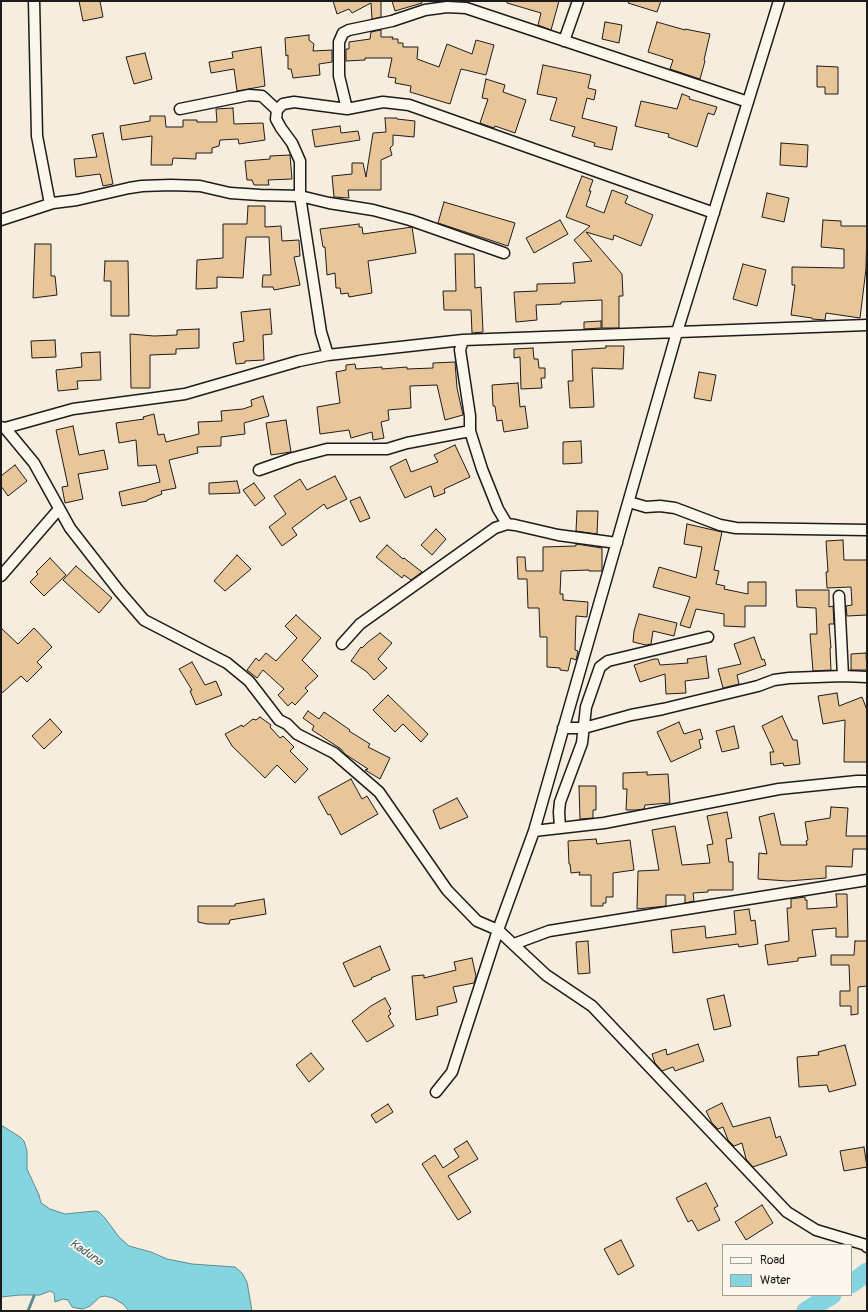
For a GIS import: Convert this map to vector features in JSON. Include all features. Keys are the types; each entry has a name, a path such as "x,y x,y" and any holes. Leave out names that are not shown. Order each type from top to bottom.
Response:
{"street":[{"path":"34,1 37,136 50,204"},
{"path":"564,41 578,1"},
{"path":"436,1092 452,1072 498,930 534,831 678,332 779,1"},
{"path":"347,109 339,76 339,42 343,34 349,30 392,21 425,10 447,7 466,8 748,102"},
{"path":"180,108 250,95 262,96 277,110"},
{"path":"328,355 321,332 300,196 300,161 292,143 276,119 277,110 283,104 294,102 347,109 383,102 409,104 714,213"},
{"path":"1,220 50,204 77,200 142,186 200,186 230,193 300,196 329,203 373,210 410,220 504,253"},
{"path":"864,1243 816,1230 787,1212 592,1006 546,975 498,930 477,922 447,890 379,792 334,753 297,734 287,724 279,720 249,681 227,663 144,620 118,591 70,528 34,463 3,428 73,409 185,394 299,361 328,355 463,340 867,325"},
{"path":"463,340 460,350 470,416 470,431 498,509 507,524"},
{"path":"259,470 293,458 327,449 387,449 407,442 470,431"},
{"path":"629,502 646,507 660,506 675,508 720,525 736,528 867,530"},
{"path":"1,576 59,509"},
{"path":"342,644 360,624 495,528 507,524 558,535 617,543"},
{"path":"839,596 843,676"},
{"path":"560,828 560,802 582,743 586,707 600,667 608,661 708,638"},
{"path":"564,728 584,728 630,715 664,709 758,686 774,680 843,676 867,677"},
{"path":"534,831 604,823 779,789 867,781"},
{"path":"514,944 549,931 867,880"}],"water":[{"name":"Kaduna","path":"1,1125 24,1141 27,1151 27,1169 41,1203 50,1209 65,1214 95,1211 99,1212 119,1237 129,1246 151,1252 167,1259 192,1264 235,1267 242,1273 247,1282 252,1311 129,1311 123,1304 113,1298 105,1296 100,1297 90,1306 83,1309 72,1307 68,1300 63,1299 55,1302 54,1293 50,1291 40,1295 1,1297"}],"building":[{"path":"79,1 100,1 103,17 83,21"},
{"path":"333,1 381,1 381,17 372,19 371,3 352,13 349,9 337,14"},
{"path":"392,1 421,1 422,3 395,11"},
{"path":"507,1 559,1 551,30 538,25 541,13 507,3"},
{"path":"629,1 661,1 657,12 628,3"},
{"path":"605,22 622,25 619,43 602,39"},
{"path":"657,22 685,30 710,34 700,79 670,69 673,60 648,52"},
{"path":"381,30 381,37 393,37 392,39 398,39 398,43 403,43 403,47 418,47 417,59 439,67 447,44 472,54 476,40 494,45 486,75 461,69 450,104 410,92 411,86 395,83 396,78 388,77 392,58 365,58 365,60 346,61 346,49 349,49 349,42 370,39 371,32"},
{"path":"309,35 309,40 314,44 313,51 332,50 332,62 319,64 320,75 293,78 291,69 288,69 288,55 286,56 285,38"},
{"path":"261,47 265,86 237,91 234,69 211,73 209,62 233,58 232,52"},
{"path":"145,53 152,79 134,84 126,57"},
{"path":"543,65 591,75 588,88 596,90 594,100 587,98 582,118 617,127 612,150 594,146 595,143 572,136 575,127 550,120 557,98 537,94"},
{"path":"817,66 838,67 838,94 825,94 825,87 817,87"},
{"path":"486,79 505,85 503,92 526,100 515,133 495,126 494,128 480,123 488,99 482,98"},
{"path":"682,94 690,97 689,99 717,107 714,115 708,113 697,147 668,137 669,134 635,126 641,101 677,109"},
{"path":"233,108 234,124 263,123 265,140 239,144 238,139 220,140 219,146 212,148 212,153 196,153 196,159 173,158 172,165 151,165 152,136 122,140 120,126 150,121 150,116 165,116 166,127 183,127 183,120 217,122 216,109"},
{"path":"385,118 415,121 414,137 393,135 393,145 390,148 392,155 381,160 381,190 348,190 349,198 334,197 332,176 352,174 352,163 363,163 366,177 373,133 386,132"},
{"path":"340,126 341,133 358,131 360,140 315,147 312,130"},
{"path":"103,133 113,184 103,186 100,174 76,177 74,159 97,157 92,135"},
{"path":"781,143 808,145 807,167 780,165"},
{"path":"290,155 292,179 268,180 269,185 254,185 252,180 247,180 245,161 270,159 270,156"},
{"path":"582,176 593,180 586,206 604,213 612,190 628,196 625,203 653,215 641,246 614,235 613,240 586,232 622,274 623,296 619,296 619,328 602,328 602,300 536,305 537,320 516,322 514,292 537,291 537,284 575,283 573,263 592,261 574,240 590,226 566,217"},
{"path":"767,193 789,198 784,222 762,217"},
{"path":"444,202 515,223 508,246 438,223"},
{"path":"248,206 265,206 265,227 281,226 282,241 299,240 300,256 294,257 300,285 274,290 273,287 262,287 263,275 271,275 269,237 246,237 243,278 217,277 217,288 196,289 197,260 223,258 223,224 247,224"},
{"path":"560,220 568,234 534,253 526,238"},
{"path":"823,220 841,221 841,226 867,226 866,269 860,318 826,313 825,320 791,315 795,285 792,285 792,267 844,268 844,249 821,247"},
{"path":"359,224 359,227 362,227 363,234 412,227 416,253 368,261 372,293 349,297 348,293 341,294 340,288 336,288 335,273 327,275 325,247 323,247 320,229"},
{"path":"35,244 51,244 51,276 55,276 57,295 33,298"},
{"path":"455,254 474,254 475,288 481,287 483,332 472,333 471,310 444,310 443,291 456,291"},
{"path":"105,261 128,261 129,316 111,316 111,281 104,281"},
{"path":"743,264 766,270 757,306 733,299"},
{"path":"270,309 272,334 263,335 264,360 245,361 245,363 236,364 233,343 244,341 241,312"},
{"path":"601,321 601,328 584,329 584,322"},
{"path":"199,329 199,348 176,349 176,354 150,355 150,388 131,388 130,334 154,336 177,335 177,330"},
{"path":"55,340 56,357 32,358 31,341"},
{"path":"606,346 624,346 623,369 592,368 594,407 570,408 568,381 573,381 572,350 606,348"},
{"path":"533,348 534,359 538,359 539,368 545,368 545,378 541,378 542,388 521,389 520,357 514,358 514,349"},
{"path":"100,352 101,380 77,381 78,389 58,391 56,370 82,367 81,353"},
{"path":"455,362 457,388 463,415 445,420 437,385 410,386 411,408 388,410 389,420 381,422 384,438 373,440 372,432 351,438 349,430 320,434 317,407 340,403 336,372 346,370 346,365 355,364 356,369 407,367 407,369 433,368 433,363"},
{"path":"699,372 716,375 711,401 694,398"},
{"path":"518,383 520,407 525,406 528,428 504,432 502,420 497,421 495,406 493,406 492,385"},
{"path":"263,396 269,416 244,423 245,434 221,437 221,446 197,447 198,453 169,460 176,488 161,491 162,494 147,501 122,506 119,492 160,482 156,465 138,466 136,440 119,443 116,423 144,419 143,417 154,414 158,435 164,434 166,442 199,434 198,422 222,421 221,411 243,409 252,406 251,400"},
{"path":"286,420 291,452 271,455 266,423"},
{"path":"73,426 79,455 104,450 108,469 78,474 83,499 65,503 62,487 68,486 56,430"},
{"path":"581,441 582,463 563,464 563,442"},
{"path":"455,445 470,477 444,489 445,493 434,497 431,486 405,498 390,467 406,459 411,472 438,462 434,455"},
{"path":"15,465 27,481 8,496 1,486 1,476"},
{"path":"335,476 347,499 327,509 324,504 292,528 297,535 282,546 269,527 286,514 274,496 300,479 307,490"},
{"path":"237,481 240,493 209,494 209,483"},
{"path":"254,483 265,498 255,506 243,490"},
{"path":"360,497 370,518 360,522 350,501"},
{"path":"577,511 598,511 597,534 576,531"},
{"path":"687,524 722,532 714,570 719,571 716,584 725,586 724,589 748,594 748,582 766,582 766,606 745,606 745,627 724,626 724,614 696,609 690,628 680,625 690,597 653,587 659,567 696,578 702,547 684,544"},
{"path":"436,529 446,539 432,555 421,545"},
{"path":"843,540 844,560 867,560 867,615 847,616 846,606 852,605 851,587 827,588 826,572 828,572 826,541"},
{"path":"576,544 602,548 602,571 561,571 560,594 563,594 563,600 588,602 587,617 576,616 575,650 578,651 576,660 571,658 568,671 560,670 560,668 547,667 547,637 540,637 539,608 528,608 527,579 518,579 517,557 525,557 526,571 543,571 543,547 576,546"},
{"path":"387,545 403,559 404,558 422,572 411,580 404,575 402,578 376,557"},
{"path":"237,555 251,569 225,591 214,581"},
{"path":"50,558 66,575 44,596 30,582 38,574 36,572"},
{"path":"76,566 112,598 99,613 63,580"},
{"path":"796,590 829,590 829,607 833,606 834,624 829,624 831,670 813,671 810,634 817,634 816,608 797,607"},
{"path":"639,614 677,623 674,636 653,631 651,644 646,645 633,642 634,631"},
{"path":"296,615 321,638 302,660 318,676 305,688 308,691 295,705 292,702 288,706 278,695 284,689 263,670 257,678 247,670 256,658 259,661 266,653 276,661 297,638 285,626"},
{"path":"1,628 18,644 34,628 52,647 37,662 42,667 27,682 21,676 1,694"},
{"path":"380,633 392,643 378,659 387,668 374,680 367,672 351,661 361,647 362,648"},
{"path":"754,637 762,660 764,659 766,665 737,675 739,684 723,688 718,669 741,664 734,644"},
{"path":"866,653 867,670 851,670 851,654"},
{"path":"706,656 709,678 685,681 686,693 666,694 665,674 640,682 634,665 654,659 658,659 660,665 688,663 687,659"},
{"path":"192,662 205,685 216,681 222,695 196,705 190,691 192,690 179,669"},
{"path":"837,693 839,706 862,697 867,710 867,762 844,762 845,720 823,724 818,696"},
{"path":"388,695 428,734 421,742 403,724 395,732 373,710"},
{"path":"308,711 319,719 324,712 350,730 349,731 370,744 368,747 390,758 380,779 365,770 368,769 345,754 341,749 312,730 314,726 303,718"},
{"path":"782,716 793,740 797,740 800,764 784,766 783,763 771,765 770,752 774,752 762,726"},
{"path":"260,717 271,725 270,727 280,738 283,736 294,747 290,751 308,769 295,783 277,765 265,778 232,746 225,734 242,725 243,727 253,719 256,720"},
{"path":"50,719 62,732 44,749 32,736"},
{"path":"679,722 684,734 700,729 703,739 699,740 701,748 671,762 657,732"},
{"path":"734,726 739,748 722,752 716,731"},
{"path":"647,772 647,775 668,774 670,803 645,805 644,809 626,810 627,789 623,789 623,773"},
{"path":"351,779 362,799 367,796 378,814 341,835 330,814 328,815 318,797"},
{"path":"579,786 596,786 596,810 593,810 593,818 580,819"},
{"path":"457,798 468,817 440,829 433,810"},
{"path":"831,807 848,808 846,836 867,836 867,849 853,849 852,867 826,866 826,878 788,881 758,879 759,853 767,854 759,817 774,813 781,845 807,845 806,841 808,840 805,822 830,818"},
{"path":"727,812 732,838 726,839 729,862 733,862 733,890 708,890 708,892 693,893 694,901 685,903 685,895 666,895 666,906 637,909 638,871 659,870 652,830 675,826 682,865 710,863 707,845 713,844 707,816"},
{"path":"596,839 597,844 630,840 634,870 613,873 613,897 606,897 606,903 603,903 603,906 591,906 591,875 579,875 580,872 571,873 569,864 568,841"},
{"path":"836,894 847,894 848,937 836,937 836,928 812,930 816,956 798,958 798,961 768,965 765,945 789,941 787,908 791,908 791,899 805,897 805,900 807,900 807,909 837,907"},
{"path":"264,899 266,914 230,920 229,924 207,924 198,922 198,906 235,906 235,904"},
{"path":"749,909 751,921 755,920 758,944 739,947 738,944 673,953 671,930 705,926 706,938 736,934 734,911"},
{"path":"588,941 590,973 578,974 576,942"},
{"path":"855,941 867,941 867,986 858,987 858,1014 851,1015 851,1006 840,1006 840,991 850,991 849,965 831,965 831,955 854,955"},
{"path":"380,946 390,970 354,987 343,963"},
{"path":"472,958 476,976 474,983 453,987 457,1002 437,1007 438,1015 416,1020 412,976 424,975 424,978 456,970 454,962"},
{"path":"724,995 731,1026 714,1030 707,999"},
{"path":"385,998 391,1009 389,1011 391,1014 388,1016 394,1026 367,1042 352,1021 371,1006"},
{"path":"698,1044 704,1061 675,1071 673,1067 662,1071 655,1063 652,1054 666,1049 667,1055"},
{"path":"845,1045 856,1085 829,1092 827,1085 799,1087 797,1057 819,1055 818,1052"},
{"path":"311,1053 324,1069 309,1082 296,1065"},
{"path":"722,1103 733,1127 770,1117 776,1138 780,1136 787,1155 753,1167 746,1159 742,1143 734,1146 728,1140 723,1127 718,1129 712,1123 706,1111"},
{"path":"388,1104 393,1112 376,1123 371,1115"},
{"path":"467,1141 478,1159 448,1176 471,1212 458,1220 422,1164 435,1155 443,1168 459,1157 454,1149"},
{"path":"864,1147 867,1167 844,1171 840,1151"},
{"path":"706,1183 718,1206 714,1208 720,1220 698,1231 692,1220 688,1222 676,1198"},
{"path":"762,1205 773,1223 746,1240 735,1222"},
{"path":"621,1240 634,1266 618,1275 604,1249"}],"waterway":[{"path":"852,1283 867,1272"},
{"path":"28,1311 34,1296"},
{"path":"806,1311 830,1296"}]}
